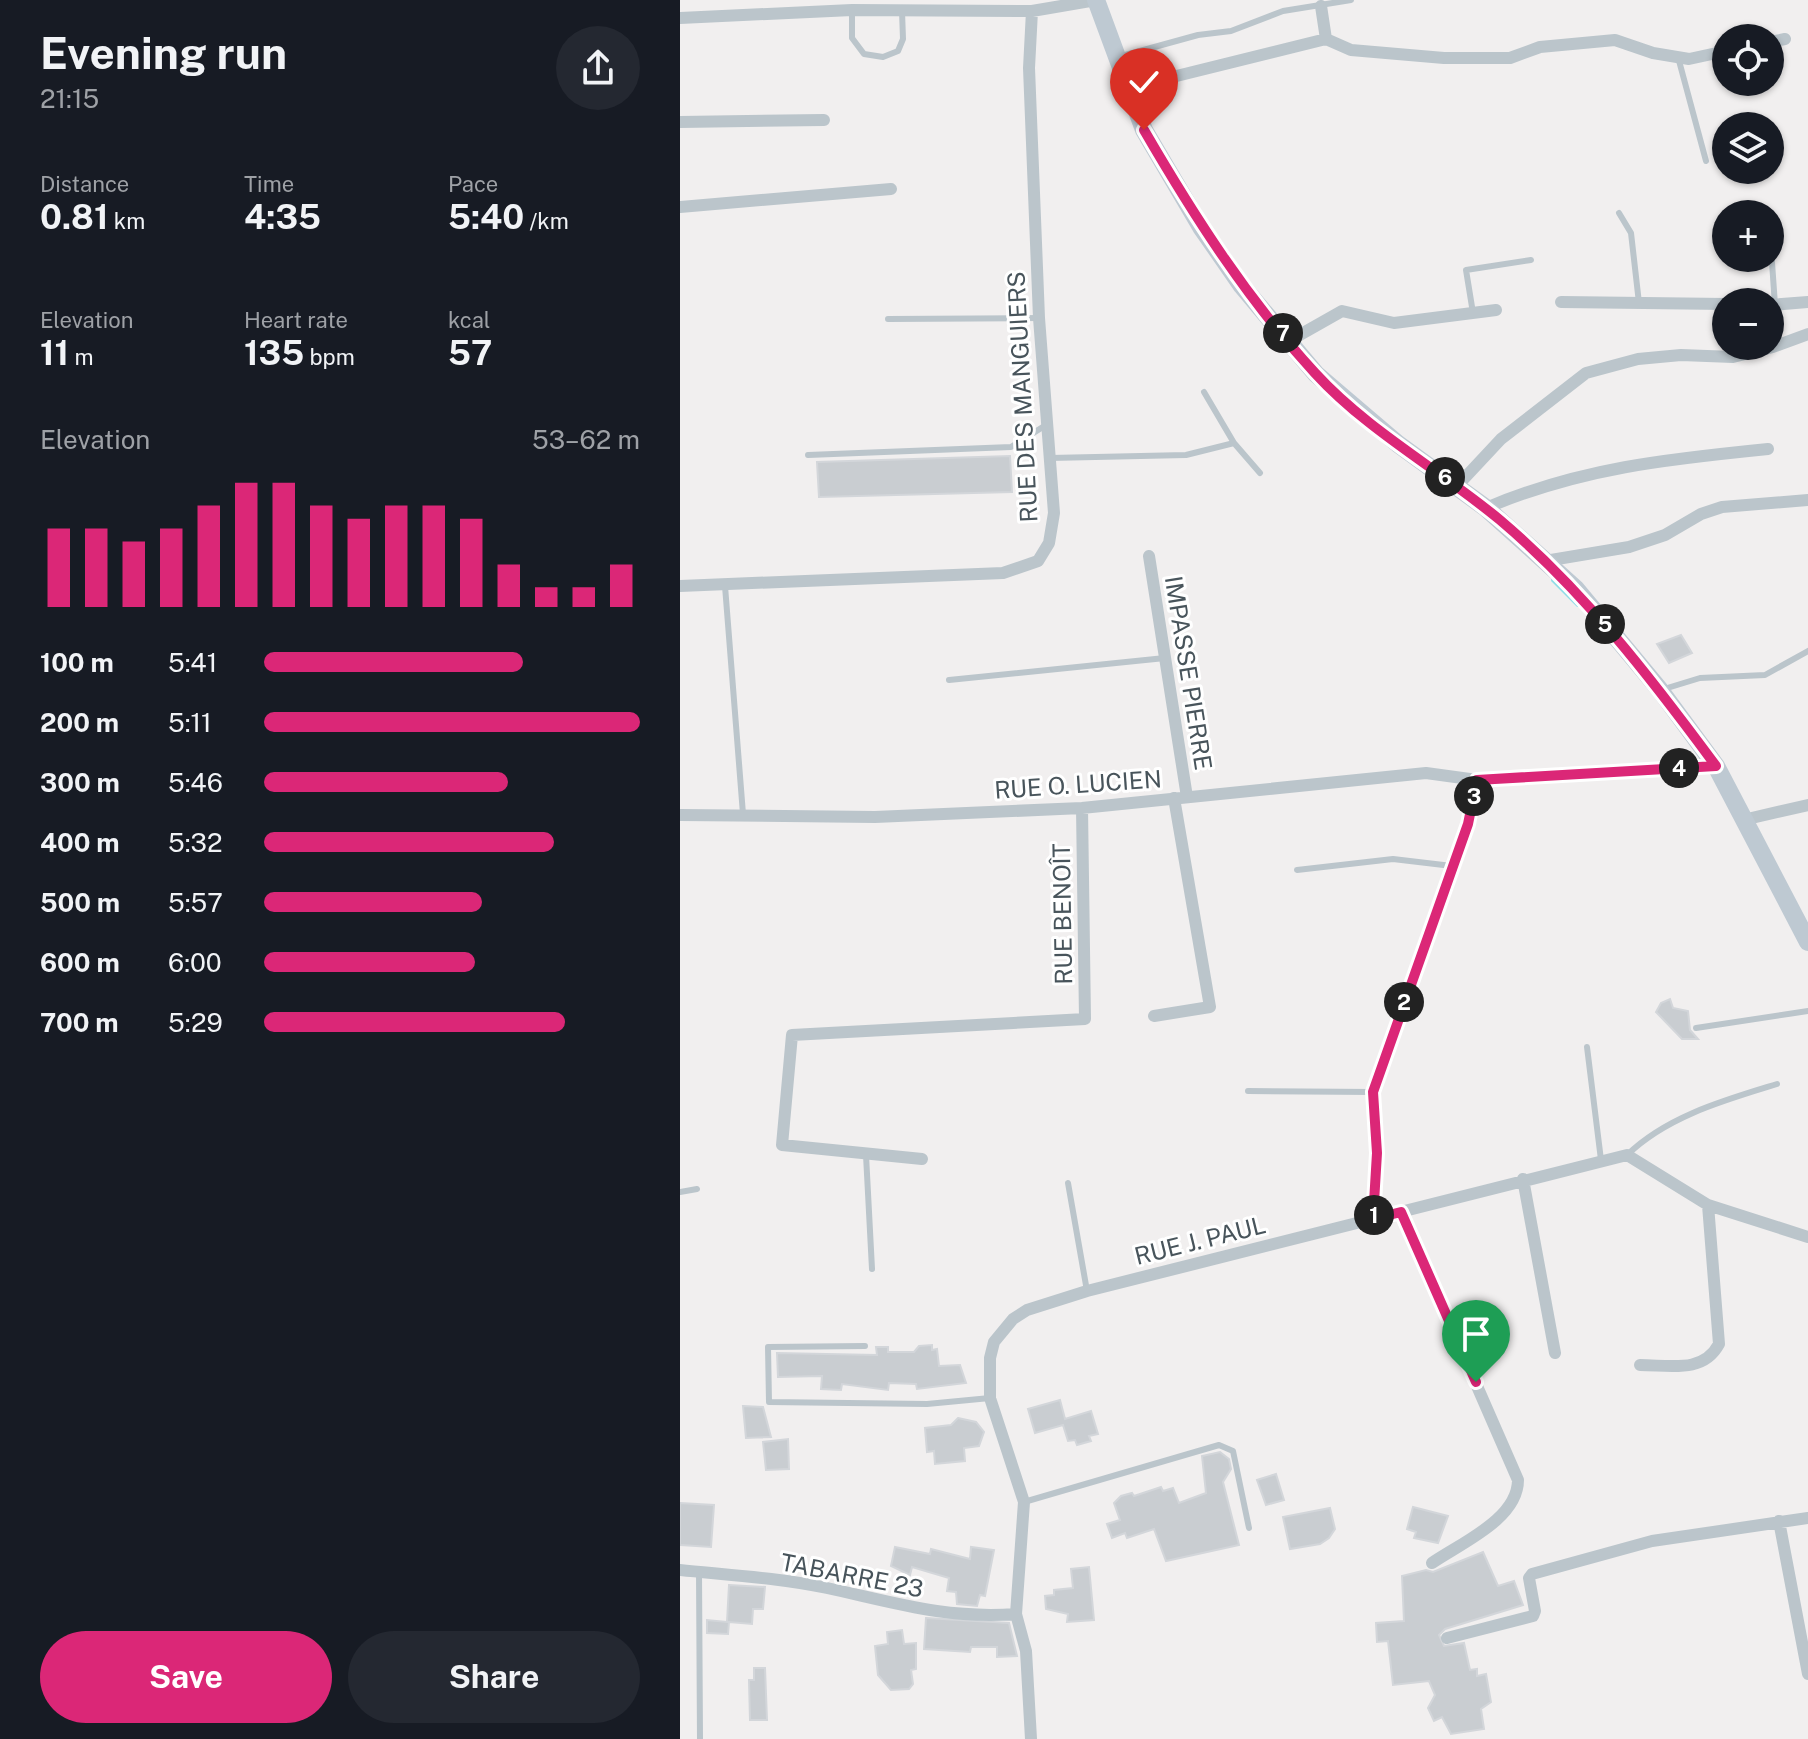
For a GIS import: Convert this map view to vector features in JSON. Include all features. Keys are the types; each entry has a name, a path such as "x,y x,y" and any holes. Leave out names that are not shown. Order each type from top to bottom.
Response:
{"main road":[{"path":"1096,0 1144,130 1201,227 1242,286 1316,374 1355,409 1486,508 1576,589 1660,690 1716,766 1808,942"}],"street":[{"path":"680,18 852,10 1032,11 1096,0"},
{"path":"1321,6 1326,39"},
{"name":"RUE DES MANGUIERS","path":"680,586 1003,573 1038,561 1049,543 1054,513 1039,318 1029,68 1032,11"},
{"path":"1128,88 1326,39 1351,50 1497,58 1510,58 1540,47 1615,40 1653,53 1689,59 1712,54"},
{"path":"680,122 824,120"},
{"path":"680,207 891,189"},
{"path":"1561,302 1712,304"},
{"path":"1784,304 1808,302"},
{"path":"1289,341 1342,311 1394,323 1496,310"},
{"path":"1458,485 1501,439 1586,373 1638,359 1681,355 1733,357 1808,334"},
{"path":"1486,508 1526,491 1592,472 1646,461 1768,449"},
{"path":"1545,561 1629,547 1665,535 1722,507 1808,500"},
{"name":"IMPASSE PIERRE","path":"1149,556 1210,1007 1154,1016"},
{"name":"RUE O. LUCIEN","path":"680,815 875,817 1082,808 1426,773 1477,780 1716,766"},
{"path":"1373,1219 1377,1153 1373,1092 1468,824 1477,780"},
{"path":"1743,820 1808,805"},
{"name":"RUE BENOÎT","path":"866,1155 782,1145 792,1035 1085,1019 1082,808"},
{"path":"866,1155 922,1159"},
{"path":"1627,1155 1708,1205 1808,1237"},
{"name":"RUE J. PAUL","path":"1031,1739 1026,1651 1016,1614 1024,1502 990,1398 990,1358 1004,1328 1027,1310 1087,1291 1627,1155"},
{"path":"1523,1179 1555,1353"},
{"path":"1640,1365 1692,1366 1705,1362 1719,1344 1708,1205"},
{"path":"1401,1212 1518,1480 1518,1493 1505,1513 1432,1563"},
{"path":"1447,1638 1533,1616 1535,1611 1529,1578 1532,1574 1652,1541 1808,1518"},
{"path":"1779,1521 1808,1674"},
{"name":"TABARRE 23","path":"680,1570 825,1588 932,1613 975,1617 1016,1614"}],"lane":[{"path":"1117,57 1198,35 1231,31 1283,11 1351,0"},
{"path":"852,10 852,38 864,54 883,57 898,51 903,39 902,10"},
{"path":"1678,57 1706,161"},
{"path":"1619,213 1631,233 1639,303"},
{"path":"1473,313 1466,270 1531,260"},
{"path":"888,319 1039,318"},
{"path":"1204,392 1234,443 1260,473"},
{"path":"808,455 1011,447 1048,424"},
{"path":"1050,458 1186,455 1234,443"},
{"path":"725,586 743,814"},
{"path":"1660,690 1700,678 1765,675 1808,651"},
{"path":"949,680 1165,658"},
{"path":"1297,870 1393,859 1453,866"},
{"path":"1696,1028 1808,1011"},
{"path":"1587,1047 1601,1160"},
{"path":"1627,1155 1643,1139 1677,1120 1777,1084"},
{"path":"1248,1091 1373,1092"},
{"path":"866,1155 872,1269"},
{"path":"1068,1183 1087,1291"},
{"path":"680,1192 697,1189"},
{"path":"865,1346 768,1347 769,1402 927,1404 990,1398"},
{"path":"1024,1502 1219,1445 1233,1451 1249,1528"},
{"path":"699,1572 700,1739"}],"building":[{"path":"1010,456 1012,492 819,497 817,462"},
{"path":"1681,635 1692,653 1669,663 1657,644"},
{"path":"1670,999 1673,1008 1688,1011 1690,1030 1698,1039 1682,1039 1656,1012 1661,1003"},
{"path":"932,1345 932,1350 937,1349 939,1366 960,1365 966,1383 917,1389 916,1384 889,1383 888,1390 842,1384 841,1390 821,1389 822,1376 778,1377 777,1353 877,1355 876,1347 888,1347 888,1352 914,1352 919,1346"},
{"path":"1060,1400 1065,1419 1091,1411 1098,1434 1089,1436 1091,1441 1077,1445 1075,1440 1068,1441 1063,1425 1035,1433 1028,1409"},
{"path":"743,1406 763,1407 771,1437 746,1438"},
{"path":"958,1418 976,1422 984,1432 979,1446 964,1448 965,1461 935,1464 934,1451 927,1452 925,1428 951,1425"},
{"path":"788,1439 789,1469 766,1470 763,1442"},
{"path":"1220,1452 1229,1459 1231,1469 1223,1482 1239,1545 1166,1561 1154,1529 1127,1538 1125,1533 1112,1538 1107,1524 1120,1520 1114,1503 1121,1496 1132,1493 1134,1496 1161,1487 1163,1491 1173,1488 1179,1503 1206,1493 1202,1456"},
{"path":"1276,1474 1284,1500 1266,1505 1257,1480"},
{"path":"680,1503 714,1505 711,1547 680,1545"},
{"path":"1413,1507 1448,1516 1438,1543 1414,1538 1416,1532 1407,1529"},
{"path":"1330,1508 1335,1529 1329,1538 1320,1544 1290,1549 1283,1517"},
{"path":"895,1547 930,1554 931,1549 970,1559 971,1547 994,1550 985,1596 980,1595 977,1606 957,1604 956,1592 947,1591 949,1578 912,1567 910,1575 891,1566"},
{"path":"1483,1552 1498,1586 1514,1581 1523,1605 1445,1629 1439,1635 1444,1646 1464,1643 1470,1670 1477,1669 1477,1676 1486,1674 1491,1702 1481,1709 1484,1729 1451,1734 1442,1717 1434,1721 1428,1708 1435,1695 1429,1681 1393,1685 1388,1641 1377,1642 1376,1623 1404,1621 1402,1576 1426,1570 1433,1572"},
{"path":"1089,1567 1094,1620 1067,1622 1068,1614 1046,1609 1045,1596 1054,1595 1054,1590 1073,1588 1071,1569"},
{"path":"729,1585 765,1587 763,1609 753,1609 752,1624 729,1622 728,1634 707,1633 707,1620 727,1622"},
{"path":"926,1618 1009,1623 1017,1656 997,1657 997,1647 971,1647 970,1652 924,1649"},
{"path":"902,1630 904,1644 916,1643 916,1669 911,1670 913,1684 909,1689 891,1690 878,1675 875,1646 888,1644 887,1632"},
{"path":"754,1668 765,1668 767,1720 750,1720 749,1680 754,1680"}],"waterway":[{"path":"1553,580 1578,605"}],"route":[{"path":"1144,130 1201,227 1242,286 1316,374 1398,444 1458,485 1576,589 1660,690 1716,766 1477,780 1468,824 1373,1092 1377,1153 1373,1219 1401,1212 1476,1382"}]}
